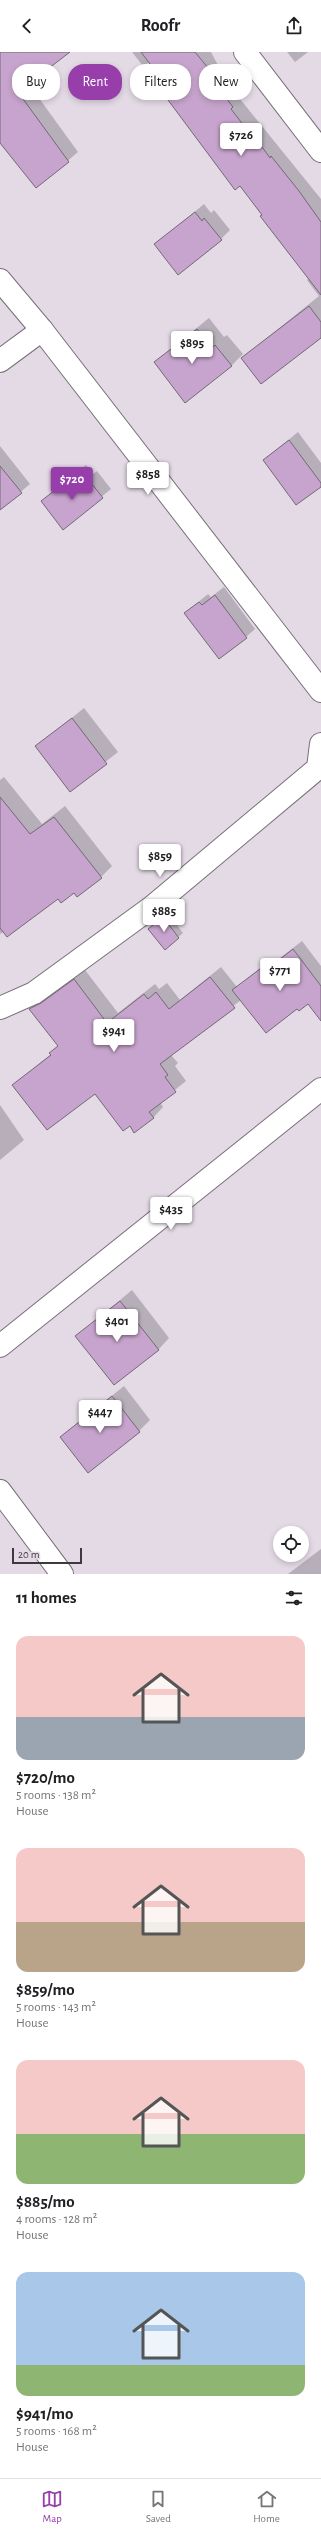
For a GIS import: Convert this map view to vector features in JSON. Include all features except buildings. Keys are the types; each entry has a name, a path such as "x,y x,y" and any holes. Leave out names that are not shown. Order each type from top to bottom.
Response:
{"street":[{"path":"245,52 321,151"},
{"path":"0,280 42,330 321,691"},
{"path":"0,361 42,330"},
{"path":"0,1008 34,993 152,907 318,768 321,744"},
{"path":"0,1346 321,1089"},
{"path":"0,1491 62,1574"}]}
